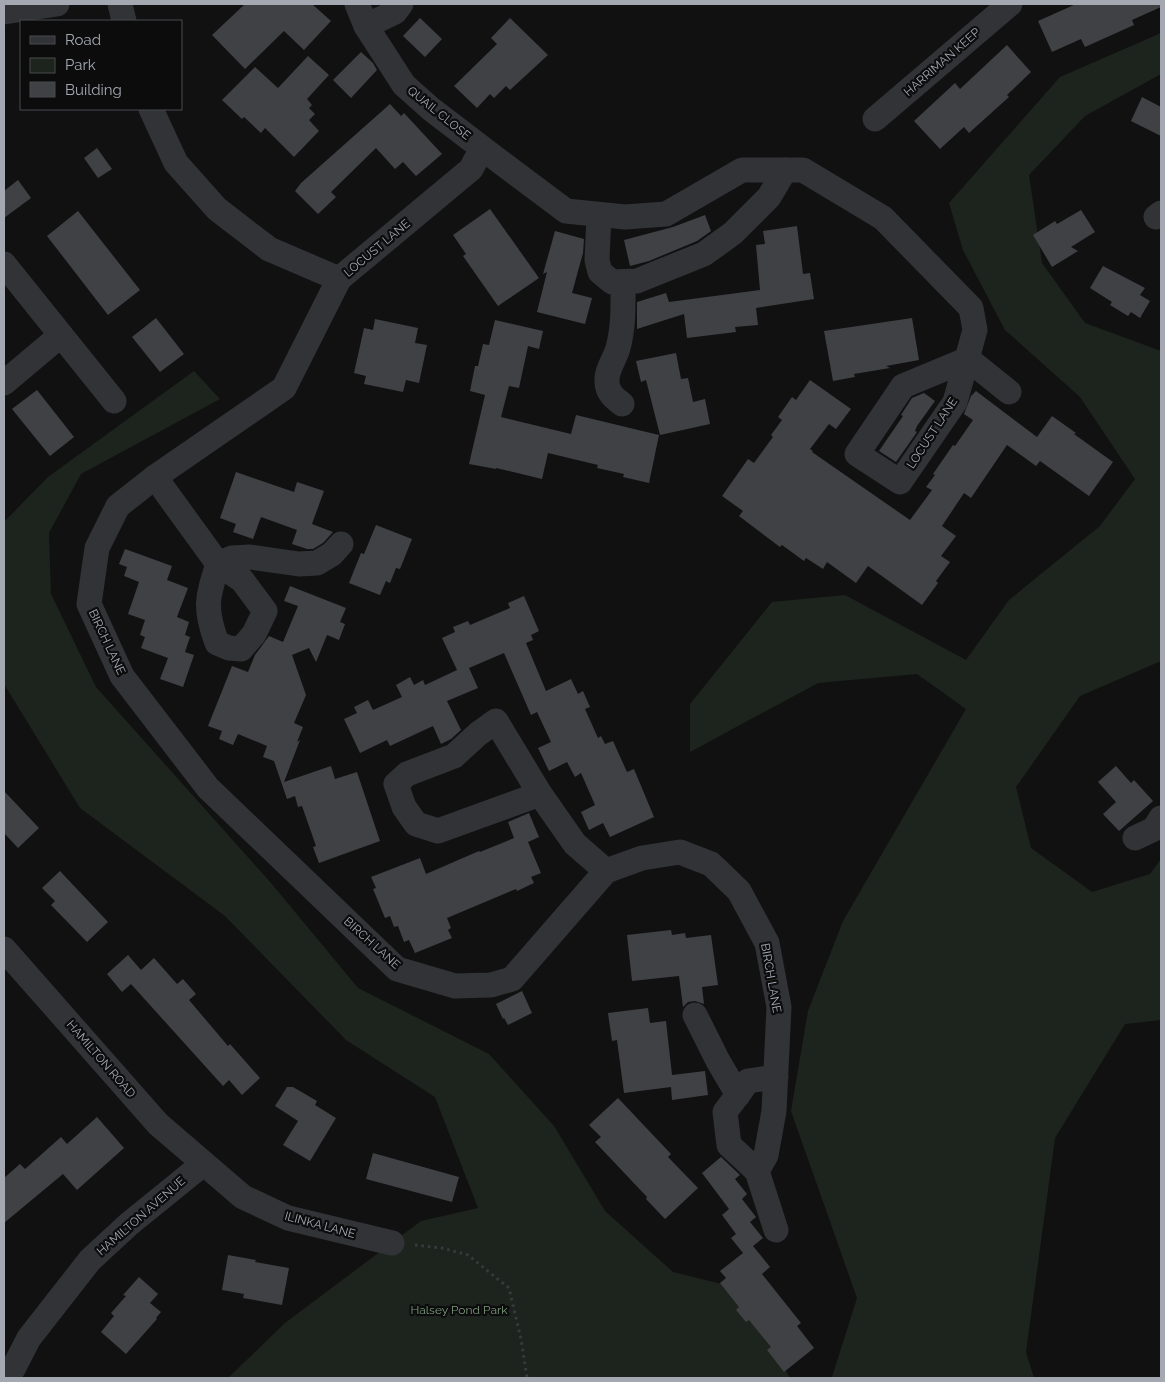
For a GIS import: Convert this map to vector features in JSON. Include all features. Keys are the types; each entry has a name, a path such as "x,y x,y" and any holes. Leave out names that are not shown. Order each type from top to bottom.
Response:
{"street":[{"path":"4,12 57,4"},
{"path":"120,4 124,20"},
{"name":"QUAIL CLOSE","path":"357,4 366,26 404,85 431,109 482,148"},
{"path":"366,26 395,12 401,4"},
{"name":"HARRIMAN KEEP","path":"875,119 1010,4"},
{"path":"151,110 176,163 217,209 269,249 339,279"},
{"name":"LOCUST LANE","path":"118,506 155,477 284,388 339,279 471,169 482,148 566,211 625,217 666,214 742,170 803,170 883,218 971,308 975,330 968,359 955,402 900,482 857,454 903,386 968,359"},
{"path":"599,214 597,260 600,272 612,282 636,281 704,254 733,233 768,198 785,170"},
{"path":"4,264 114,401"},
{"path":"622,404 613,397 607,382 618,349 623,321 623,282"},
{"path":"4,383 61,336"},
{"path":"968,359 1009,392"},
{"path":"155,477 218,564 232,558 250,557 299,564 317,563 332,554 341,544"},
{"name":"BIRCH LANE","path":"118,506 97,548 89,604 122,676 208,788 398,969 455,986 491,985 512,979 606,871 642,858 680,852 711,864 739,891 767,943 779,1007 774,1111 766,1154 757,1171"},
{"path":"540,794 438,831 416,824 404,807 396,784 408,774 454,756 478,734 496,722 540,794 575,844 606,871"},
{"path":"1135,838 1154,829 1161,818"},
{"name":"HAMILTON ROAD","path":"4,949 158,1124 203,1164"},
{"path":"695,1015 718,1061 738,1095"},
{"path":"776,1077 748,1081 725,1112 729,1145 757,1171 776,1230"},
{"name":"ILINKA LANE","path":"203,1164 244,1197 288,1218 392,1243"},
{"name":"HAMILTON AVENUE","path":"13,1369 29,1338 90,1260 129,1224 203,1164"}],"path":[{"path":"392,1243 442,1248 468,1255 509,1288 521,1339 527,1378"}],"green space":[{"path":"1161,33 1161,74 1085,116 1029,175 1042,263 1085,323 1161,351 1161,661 1080,696 1016,787 1031,848 1092,892 1150,874 1161,859 1161,1020 1125,1024 1055,1138 1026,1352 1034,1378 804,1378 832,1377 857,1298 791,1111 808,1011 843,921 966,709 917,674 818,683 690,752 690,704 772,602 845,595 966,660 1009,600 1100,526 1135,479 1080,397 1005,330 963,250 949,203 1060,77"},
{"name":"Halsey Pond Park","path":"194,371 220,399 81,474 49,533 51,594 96,687 271,883 358,988 489,1054 554,1126 605,1211 673,1272 742,1289 790,1378 228,1378 285,1323 421,1221 478,1208 435,1097 346,1040 225,916 80,808 4,684 4,522 48,477"}],"building":[{"path":"245,4 312,4 331,21 304,50 284,31 245,69 212,35"},
{"path":"1076,4 1161,4 1161,7 1132,20 1134,25 1085,47 1081,39 1052,52 1038,21"},
{"path":"420,18 442,39 425,57 403,36"},
{"path":"510,18 548,55 510,90 506,86 494,98 490,94 477,108 454,86 497,44 491,38"},
{"path":"1007,45 1031,72 1007,95 1009,97 969,133 964,127 940,149 914,121 955,83 960,89"},
{"path":"361,52 373,63 377,70 351,98 333,80"},
{"path":"308,56 329,75 307,99 312,105 309,108 315,114 309,120 319,131 294,157 265,128 261,133 244,117 242,119 222,100 255,67 278,88"},
{"path":"1142,97 1161,107 1161,136 1131,121"},
{"path":"390,104 401,116 404,113 442,154 416,176 403,162 395,169 376,148 331,192 336,197 318,214 295,191 301,183"},
{"path":"97,148 112,169 98,178 84,158"},
{"path":"18,180 31,198 4,218 4,191"},
{"path":"490,209 539,278 498,306 463,256 466,254 453,235"},
{"path":"1081,210 1095,232 1071,247 1078,251 1052,267 1033,235 1055,221 1057,224"},
{"path":"78,211 140,290 108,315 47,236"},
{"path":"705,215 711,231 697,241 649,261 630,266 624,240 673,227"},
{"path":"797,226 803,274 810,273 814,299 756,308 758,325 735,327 736,332 687,338 684,314 637,329 637,302 666,293 669,302 760,290 756,245 765,244 763,231"},
{"path":"555,231 584,239 583,253 572,293 592,298 585,324 537,312 547,272 543,274"},
{"path":"1103,266 1145,288 1140,295 1150,301 1140,318 1131,312 1128,316 1110,305 1112,302 1090,288"},
{"path":"156,318 184,354 160,372 132,337"},
{"path":"912,318 919,360 886,366 890,368 854,374 855,377 833,381 824,331"},
{"path":"375,319 418,328 415,343 427,345 419,383 406,380 403,392 364,384 366,376 354,373 364,328 373,330"},
{"path":"495,320 543,331 539,349 528,346 519,388 509,386 501,417 571,434 576,415 659,435 649,483 623,477 624,474 597,468 598,465 548,453 542,479 496,468 469,464 485,395 470,391 475,366 478,366 483,344 489,345"},
{"path":"676,353 681,379 688,378 693,402 705,399 710,424 660,435 646,380 641,382 636,361"},
{"path":"810,380 851,409 836,429 829,424 810,449 812,452 910,520 932,490 926,487 935,475 933,474 973,420 964,414 971,396 976,391 1037,437 1052,416 1113,462 1089,496 1040,461 1036,466 1007,445 971,498 964,493 942,526 956,536 941,556 950,562 922,605 868,566 856,583 827,562 823,569 806,558 804,561 782,545 780,547 739,516 743,511 722,496 748,459 754,463 773,437 771,435 782,420 778,417 792,397 796,400"},
{"path":"37,390 74,437 50,456 12,409"},
{"path":"924,393 935,401 917,426 915,431 917,432 896,462 879,451 903,416 901,415 912,398"},
{"path":"236,472 294,492 297,482 324,491 312,524 333,532 323,543 313,549 307,549 292,544 297,530 261,517 253,539 233,532 236,524 220,518"},
{"path":"376,525 412,539 400,569 396,568 390,583 386,581 380,595 349,583 361,553 364,554"},
{"path":"125,549 172,566 167,580 188,588 177,617 189,622 185,635 190,637 185,652 194,655 183,687 160,679 168,658 141,648 145,637 140,635 145,620 128,614 139,582 124,576 127,567 119,564"},
{"path":"290,586 346,608 340,622 345,624 339,640 327,635 316,662 309,648 292,655 306,695 294,723 303,727 297,742 300,740 284,782 331,766 335,779 357,772 380,841 319,863 313,847 316,846 302,806 298,807 295,796 287,799 274,761 263,757 267,746 238,734 233,745 219,739 222,731 208,726 232,666 248,672 255,655 269,636 283,642 298,606 284,601"},
{"path":"524,596 539,631 531,635 533,640 526,643 546,691 571,679 578,694 583,691 590,707 585,709 598,738 601,736 605,744 613,741 627,772 634,769 654,817 610,837 603,823 589,830 581,812 595,805 581,773 575,777 567,762 549,771 538,748 551,742 537,712 531,715 504,653 469,668 478,688 447,701 461,730 451,739 441,744 433,726 390,746 387,740 360,753 344,719 357,713 354,707 368,700 373,710 402,697 396,685 410,677 414,685 423,680 425,685 457,670 442,638 455,632 453,627 468,621 470,625 510,608 508,603"},
{"path":"1116,766 1131,783 1134,780 1153,801 1119,831 1103,814 1116,802 1098,782"},
{"path":"4,791 39,828 18,848 4,833"},
{"path":"529,813 539,837 528,842 541,873 531,877 534,883 447,918 451,928 448,930 452,938 415,953 409,940 404,942 398,926 394,927 390,916 385,918 373,889 376,888 371,877 420,858 426,874 514,838 508,822"},
{"path":"60,871 108,922 87,942 51,905 55,901 42,888"},
{"path":"671,930 672,935 685,933 686,938 711,935 718,985 702,987 704,1004 695,1001 688,1002 683,1007 679,976 632,981 627,935"},
{"path":"128,955 141,970 154,958 177,984 183,979 196,994 189,1000 228,1046 230,1044 260,1078 242,1095 229,1080 223,1086 131,984 122,992 107,974"},
{"path":"522,991 532,1013 508,1025 496,1004"},
{"path":"648,1008 650,1023 666,1021 672,1075 705,1071 708,1095 672,1100 671,1087 624,1093 617,1040 612,1041 608,1013"},
{"path":"287,1087 293,1087 317,1101 315,1105 336,1118 310,1161 283,1145 298,1121 275,1106"},
{"path":"618,1098 671,1154 668,1157 698,1188 665,1219 595,1142 601,1137 589,1125"},
{"path":"97,1117 124,1148 77,1190 63,1174 4,1223 4,1178 20,1164 25,1169 61,1137 67,1144"},
{"path":"373,1153 459,1177 452,1202 366,1179"},
{"path":"721,1157 740,1175 735,1179 747,1194 742,1199 756,1217 750,1222 763,1238 753,1246 770,1267 762,1274 801,1323 797,1326 814,1348 784,1372 767,1350 771,1347 749,1320 746,1322 736,1310 739,1307 720,1283 726,1278 720,1271 743,1253 731,1238 736,1234 722,1215 729,1209 702,1173"},
{"path":"228,1255 289,1268 282,1305 243,1298 244,1294 222,1290"},
{"path":"139,1277 158,1294 150,1303 161,1312 126,1354 101,1332 114,1316 111,1313 126,1296 123,1295"}]}
